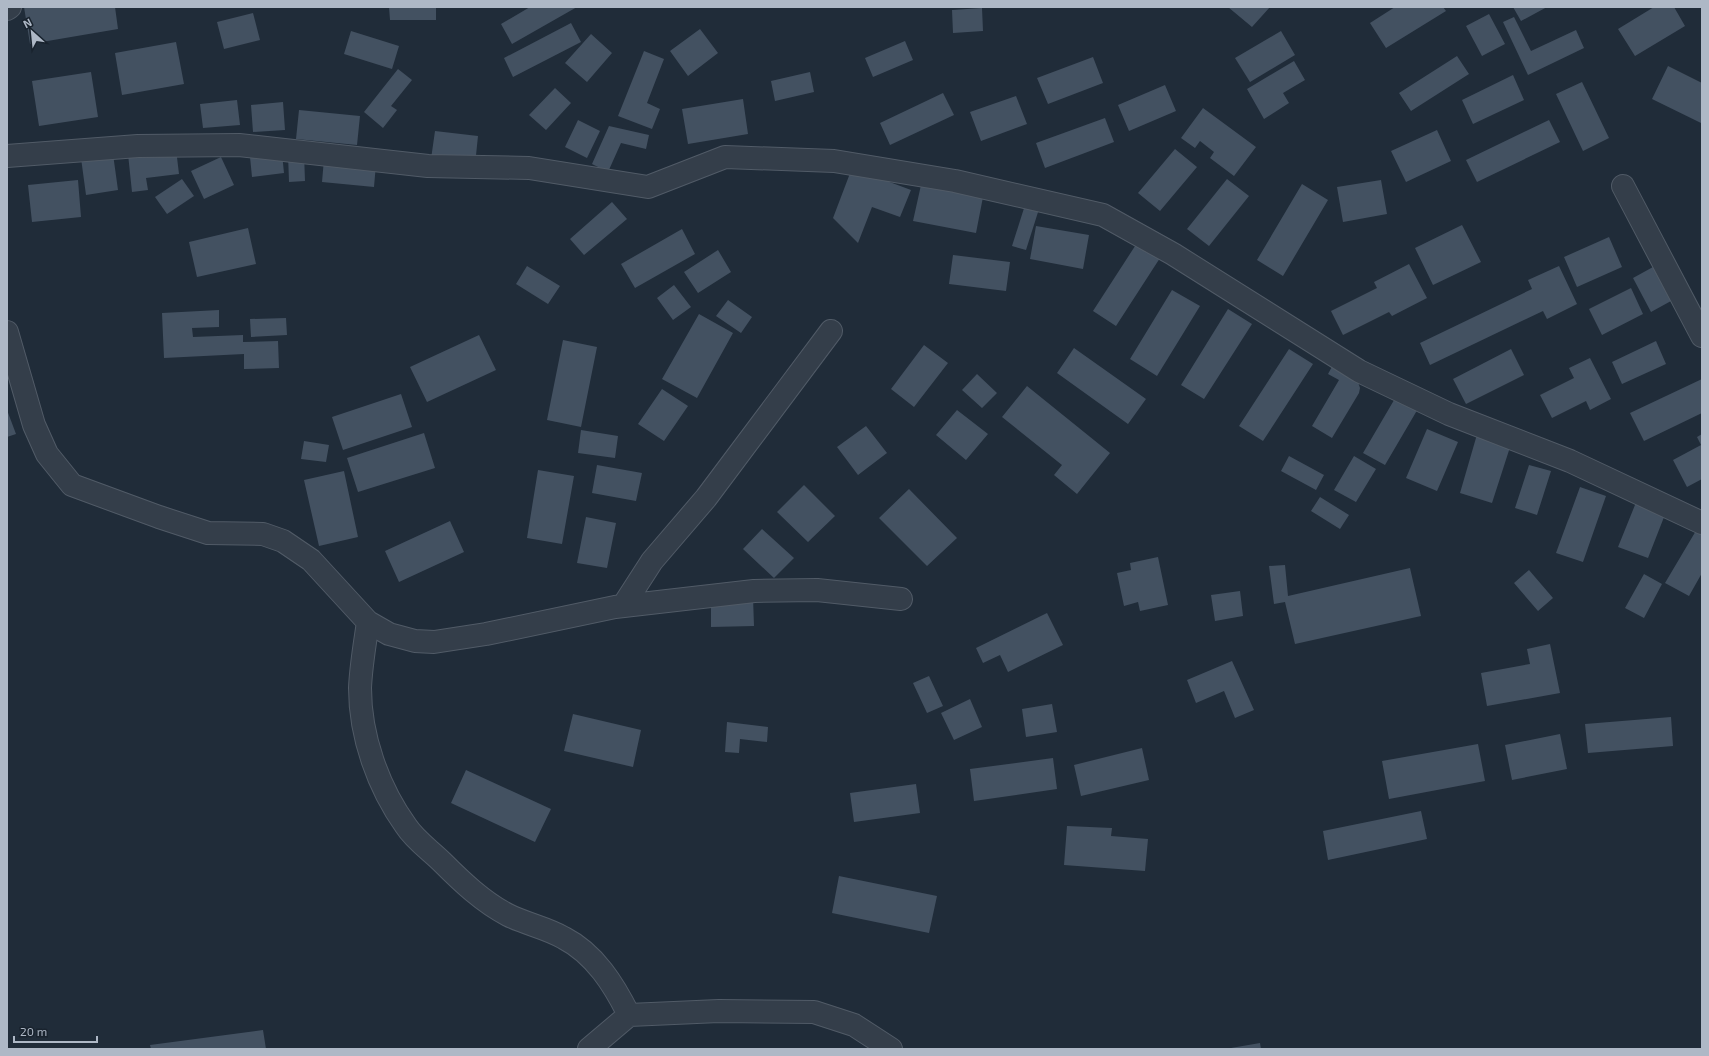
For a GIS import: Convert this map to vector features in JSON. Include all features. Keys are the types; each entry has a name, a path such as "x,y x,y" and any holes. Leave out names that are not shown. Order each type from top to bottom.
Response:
{"street":[{"path":"7,156 138,146 239,145 428,166 529,168 648,187 725,157 834,161 956,182 1103,215 1173,254 1359,371 1448,414 1570,461 1702,523"},
{"path":"1623,186 1702,336"},
{"path":"622,606 652,561 706,498 831,331"},
{"path":"7,332 34,425 47,454 72,485 159,517 208,533 263,534 283,541 312,560 368,622 389,634 415,641 434,642 486,634 622,606 762,591 817,590 900,599"},
{"path":"368,622 362,659 362,719 377,776 406,827 472,891 508,915 564,938 580,948 604,972 618,993 629,1015"},
{"path":"590,1049 629,1015 719,1010 814,1012 854,1025 891,1049"}],"building":[{"path":"24,7 115,7 118,29 30,44"},
{"path":"389,7 436,7 436,20 390,20"},
{"path":"530,7 577,7 512,44 501,24"},
{"path":"1228,7 1270,7 1252,27"},
{"path":"1395,7 1443,7 1446,11 1386,48 1370,23"},
{"path":"1513,7 1547,7 1521,21"},
{"path":"1654,7 1674,7 1685,26 1635,56 1618,29"},
{"path":"982,8 983,31 953,33 952,10"},
{"path":"253,13 260,40 224,49 217,22"},
{"path":"1489,14 1505,44 1482,56 1466,26"},
{"path":"1514,17 1531,51 1576,30 1584,48 1528,75 1503,22"},
{"path":"571,23 581,42 513,77 504,58"},
{"path":"700,29 718,53 688,76 670,51"},
{"path":"351,31 399,46 392,69 344,54"},
{"path":"1281,31 1295,55 1250,82 1235,58"},
{"path":"591,34 612,53 587,82 565,63"},
{"path":"905,41 913,60 873,77 865,58"},
{"path":"176,42 184,84 122,95 115,53"},
{"path":"644,51 664,59 647,103 660,109 652,129 618,116"},
{"path":"1457,56 1469,74 1411,111 1399,93"},
{"path":"1093,57 1103,83 1048,104 1037,78"},
{"path":"1294,61 1305,80 1283,93 1289,103 1264,119 1247,89"},
{"path":"1668,66 1702,83 1701,123 1652,99"},
{"path":"398,69 412,80 391,106 397,110 383,128 364,112"},
{"path":"91,72 98,117 39,126 32,81"},
{"path":"810,72 814,92 775,101 771,81"},
{"path":"1513,75 1524,100 1473,124 1462,100"},
{"path":"1582,82 1609,138 1583,151 1556,94"},
{"path":"1165,85 1176,111 1129,131 1118,105"},
{"path":"555,88 571,103 546,130 529,115"},
{"path":"943,93 954,115 890,145 880,123"},
{"path":"1016,96 1027,124 981,141 970,112"},
{"path":"743,99 748,134 688,144 682,109"},
{"path":"237,100 240,125 203,128 200,104"},
{"path":"283,102 285,130 253,132 251,105"},
{"path":"1203,108 1256,147 1234,176 1210,158 1214,152 1200,141 1195,148 1181,138"},
{"path":"299,110 360,116 357,145 296,139"},
{"path":"1105,118 1114,142 1045,168 1036,143"},
{"path":"578,120 600,131 587,158 565,147"},
{"path":"1549,120 1560,142 1477,182 1466,160"},
{"path":"609,126 649,135 646,149 621,143 608,172 592,164"},
{"path":"1437,130 1451,161 1406,182 1391,151"},
{"path":"435,131 478,136 475,165 431,159"},
{"path":"176,149 179,174 146,178 148,190 132,192 128,154"},
{"path":"1175,149 1197,167 1160,211 1138,193"},
{"path":"282,153 284,173 252,177 250,157"},
{"path":"304,153 305,181 289,182 288,154"},
{"path":"113,154 118,190 86,195 81,158"},
{"path":"221,157 234,185 204,199 191,171"},
{"path":"324,159 376,164 374,187 322,182"},
{"path":"852,168 911,190 900,217 872,207 858,243 833,218"},
{"path":"182,179 194,196 167,214 155,197"},
{"path":"1227,179 1249,196 1209,246 1187,229"},
{"path":"78,180 81,217 32,222 28,185"},
{"path":"1381,180 1387,214 1343,222 1337,187"},
{"path":"1302,184 1328,200 1283,276 1257,260"},
{"path":"921,185 983,197 976,233 913,221"},
{"path":"612,202 627,219 584,255 570,239"},
{"path":"1025,205 1039,209 1026,250 1012,246"},
{"path":"1462,225 1481,262 1433,285 1415,248"},
{"path":"1036,226 1089,235 1083,269 1030,259"},
{"path":"248,228 256,264 197,277 189,242"},
{"path":"682,229 695,254 635,288 621,264"},
{"path":"1609,237 1622,267 1577,287 1564,257"},
{"path":"1137,243 1160,258 1116,326 1093,311"},
{"path":"718,250 731,272 698,293 684,272"},
{"path":"953,255 1010,262 1006,291 949,284"},
{"path":"1409,264 1427,298 1392,316 1389,312 1343,335 1331,311 1377,288 1374,282"},
{"path":"527,266 560,286 548,304 516,284"},
{"path":"1559,266 1577,304 1547,319 1543,311 1430,365 1420,343 1532,289 1528,280"},
{"path":"1653,267 1671,301 1651,312 1633,278"},
{"path":"674,285 691,307 673,320 657,298"},
{"path":"1631,288 1643,314 1602,335 1589,309"},
{"path":"1172,290 1200,306 1157,376 1130,359"},
{"path":"728,300 752,317 741,333 716,316"},
{"path":"1228,309 1252,324 1204,399 1181,385"},
{"path":"219,310 219,327 192,328 193,337 243,335 243,342 278,341 279,368 244,369 244,354 164,358 162,313"},
{"path":"699,314 733,333 697,398 662,379"},
{"path":"286,318 287,335 251,337 250,319"},
{"path":"479,335 496,370 427,402 410,367"},
{"path":"563,340 597,347 581,427 547,420"},
{"path":"1656,341 1666,364 1622,384 1612,362"},
{"path":"924,345 948,363 914,407 891,389"},
{"path":"1074,348 1146,399 1128,424 1057,373"},
{"path":"1289,349 1313,364 1263,441 1239,426"},
{"path":"1511,349 1524,375 1466,404 1453,379"},
{"path":"1590,358 1611,399 1590,410 1586,401 1552,418 1540,395 1574,378 1569,368"},
{"path":"1334,363 1358,382 1360,388 1359,393 1332,438 1312,426 1339,380 1328,374"},
{"path":"977,374 997,393 982,408 962,390"},
{"path":"1702,379 1702,413 1644,441 1630,413"},
{"path":"1027,386 1110,453 1077,494 1054,475 1062,465 1002,417"},
{"path":"662,389 688,406 664,441 638,424"},
{"path":"401,394 412,427 343,450 332,417"},
{"path":"1397,395 1419,407 1385,465 1363,453"},
{"path":"7,410 16,434 7,437"},
{"path":"957,410 988,434 966,460 936,435"},
{"path":"866,426 887,453 858,475 837,447"},
{"path":"1427,429 1458,442 1437,491 1406,478"},
{"path":"581,430 618,436 615,458 578,453"},
{"path":"1478,431 1512,441 1492,503 1460,493"},
{"path":"424,433 435,468 358,492 347,458"},
{"path":"1702,434 1702,479 1687,487 1673,460 1701,445 1697,437"},
{"path":"304,441 329,445 326,462 301,459"},
{"path":"1289,456 1324,475 1316,490 1281,471"},
{"path":"1354,456 1376,469 1356,502 1334,490"},
{"path":"597,465 642,473 636,501 592,493"},
{"path":"1529,465 1551,471 1537,515 1515,508"},
{"path":"538,470 574,476 562,544 527,538"},
{"path":"344,471 358,537 319,546 304,480"},
{"path":"804,485 835,516 808,542 777,512"},
{"path":"1580,487 1606,496 1583,562 1556,553"},
{"path":"909,489 957,538 927,566 879,518"},
{"path":"1320,497 1349,515 1340,529 1311,511"},
{"path":"1637,500 1666,512 1648,558 1618,547"},
{"path":"586,517 616,523 607,568 577,563"},
{"path":"450,521 464,552 399,582 385,551"},
{"path":"762,529 794,558 774,578 743,549"},
{"path":"1697,529 1702,532 1702,573 1689,596 1665,583"},
{"path":"1158,557 1168,605 1140,611 1138,602 1124,606 1117,573 1131,570 1130,563"},
{"path":"1285,565 1288,596 1410,568 1421,616 1295,644 1285,602 1274,604 1269,566"},
{"path":"1529,570 1553,598 1538,611 1514,583"},
{"path":"1644,574 1662,584 1644,618 1625,608"},
{"path":"1240,591 1243,616 1215,621 1211,595"},
{"path":"753,597 754,626 711,627 711,598"},
{"path":"1047,613 1063,645 1008,672 1000,655 983,663 976,648"},
{"path":"1550,644 1560,693 1487,706 1481,673 1530,664 1527,649"},
{"path":"1232,661 1254,710 1235,718 1224,691 1196,703 1187,680"},
{"path":"929,676 943,706 927,713 913,683"},
{"path":"970,699 982,727 954,740 941,713"},
{"path":"1052,704 1057,732 1026,737 1022,709"},
{"path":"573,714 641,730 633,767 564,751"},
{"path":"1671,717 1673,746 1588,753 1585,724"},
{"path":"727,722 768,727 767,742 740,739 739,753 725,752"},
{"path":"1560,734 1567,769 1512,780 1505,745"},
{"path":"1478,744 1485,781 1389,799 1382,761"},
{"path":"1142,748 1149,780 1081,796 1074,765"},
{"path":"1053,758 1057,789 974,801 970,769"},
{"path":"466,770 551,809 535,842 451,803"},
{"path":"916,784 920,813 854,822 850,793"},
{"path":"1421,811 1427,839 1328,860 1323,831"},
{"path":"1067,826 1112,828 1111,836 1148,839 1145,871 1064,865"},
{"path":"839,876 937,896 929,933 832,913"},
{"path":"263,1030 266,1049 151,1049 150,1045"},
{"path":"1260,1043 1261,1049 1231,1049 1231,1048"}]}
